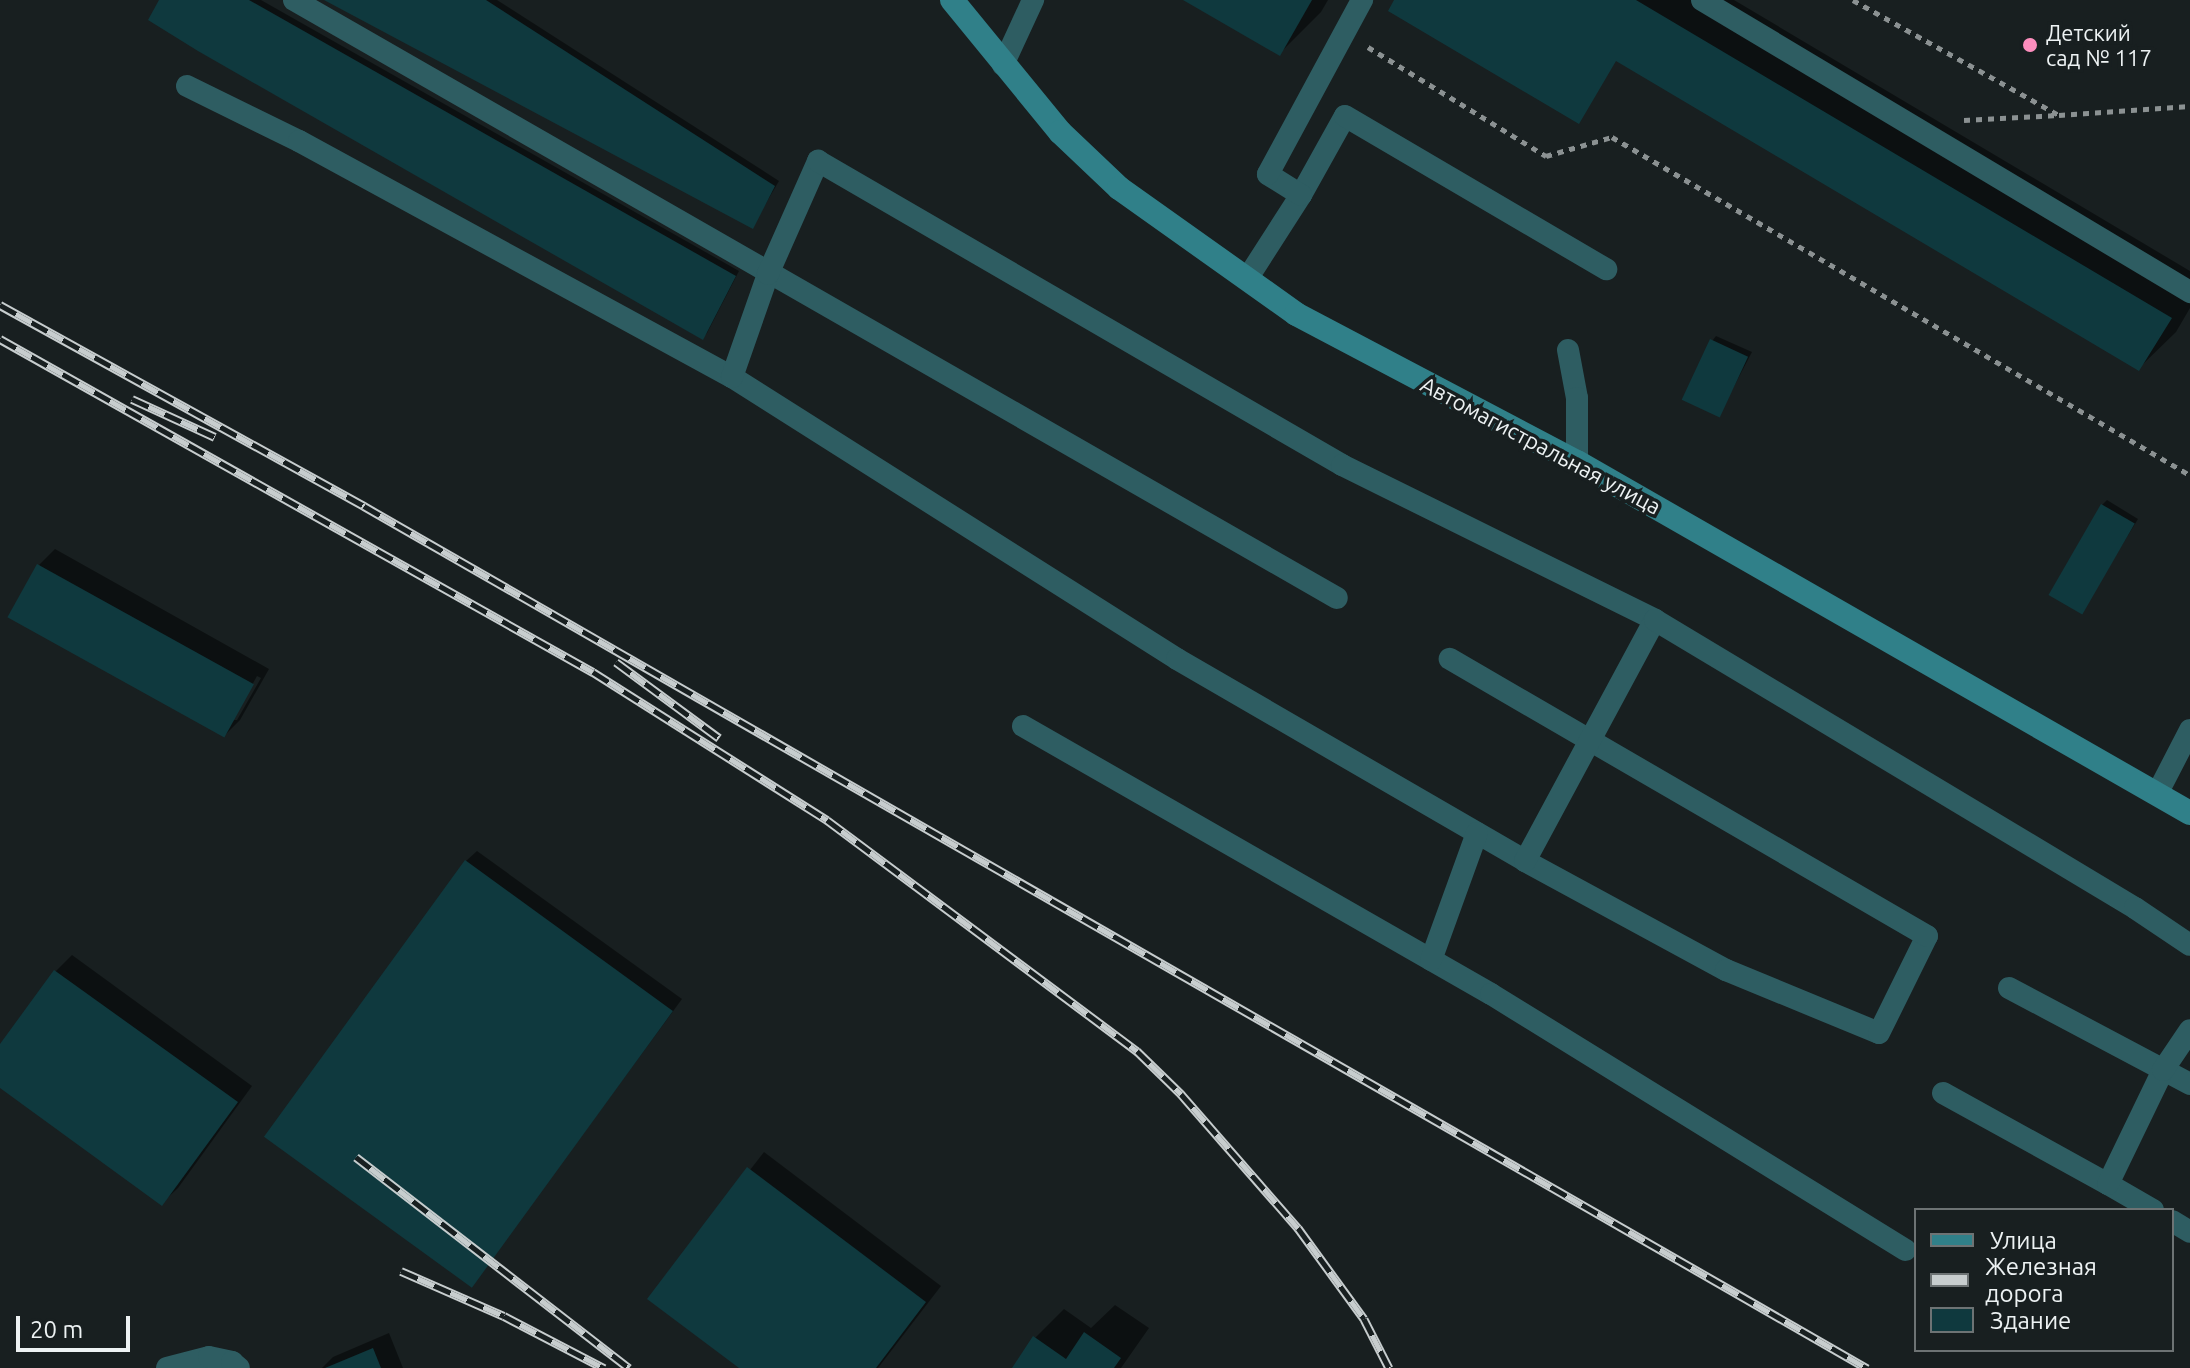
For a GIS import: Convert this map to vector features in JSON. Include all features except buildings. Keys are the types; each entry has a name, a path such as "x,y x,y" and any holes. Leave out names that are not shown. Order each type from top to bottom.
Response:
{"main road":[{"name":"Автомагистральная улица","path":"952,0 1060,132 1119,188 1296,314 1577,462 2190,813"}],"lane":[{"path":"294,0 1337,598"},
{"path":"1003,65 1033,0"},
{"path":"1301,195 1268,174 1362,0"},
{"path":"1702,0 2190,292"},
{"path":"187,86 299,141 732,377 1177,659 1525,861 1726,970 1879,1033 1927,936 1450,659"},
{"path":"1247,279 1301,195 1345,116 1606,269"},
{"path":"732,377 768,274 818,161 1342,465 1655,620 2135,908 2190,945"},
{"path":"1568,350 1577,398 1577,462"},
{"path":"1525,861 1655,620"},
{"path":"1023,726 1431,960 1905,1250"},
{"path":"2157,794 2190,730"},
{"path":"1431,960 1477,833"},
{"path":"2009,988 2190,1084"},
{"path":"2108,1184 2163,1070 2190,1030"},
{"path":"1943,1093 2150,1208"},
{"path":"167,1368 209,1357 232,1362 239,1368"}],"path":[{"path":"1853,0 2059,115"},
{"path":"1345,32 1546,156 1612,137 2190,475"},
{"path":"1909,122 2190,106"}],"railway":[{"path":"0,305 364,506 1867,1368"},
{"path":"0,339 593,672 827,820 1137,1051 1181,1094 1298,1228 1364,1319 1389,1368"},
{"path":"132,399 215,437"},
{"path":"616,662 719,738"},
{"path":"356,1157 629,1368"},
{"path":"401,1271 504,1316 604,1368"}],"place":[{"name":"Детский сад № 117","path":"2030,45"}]}
